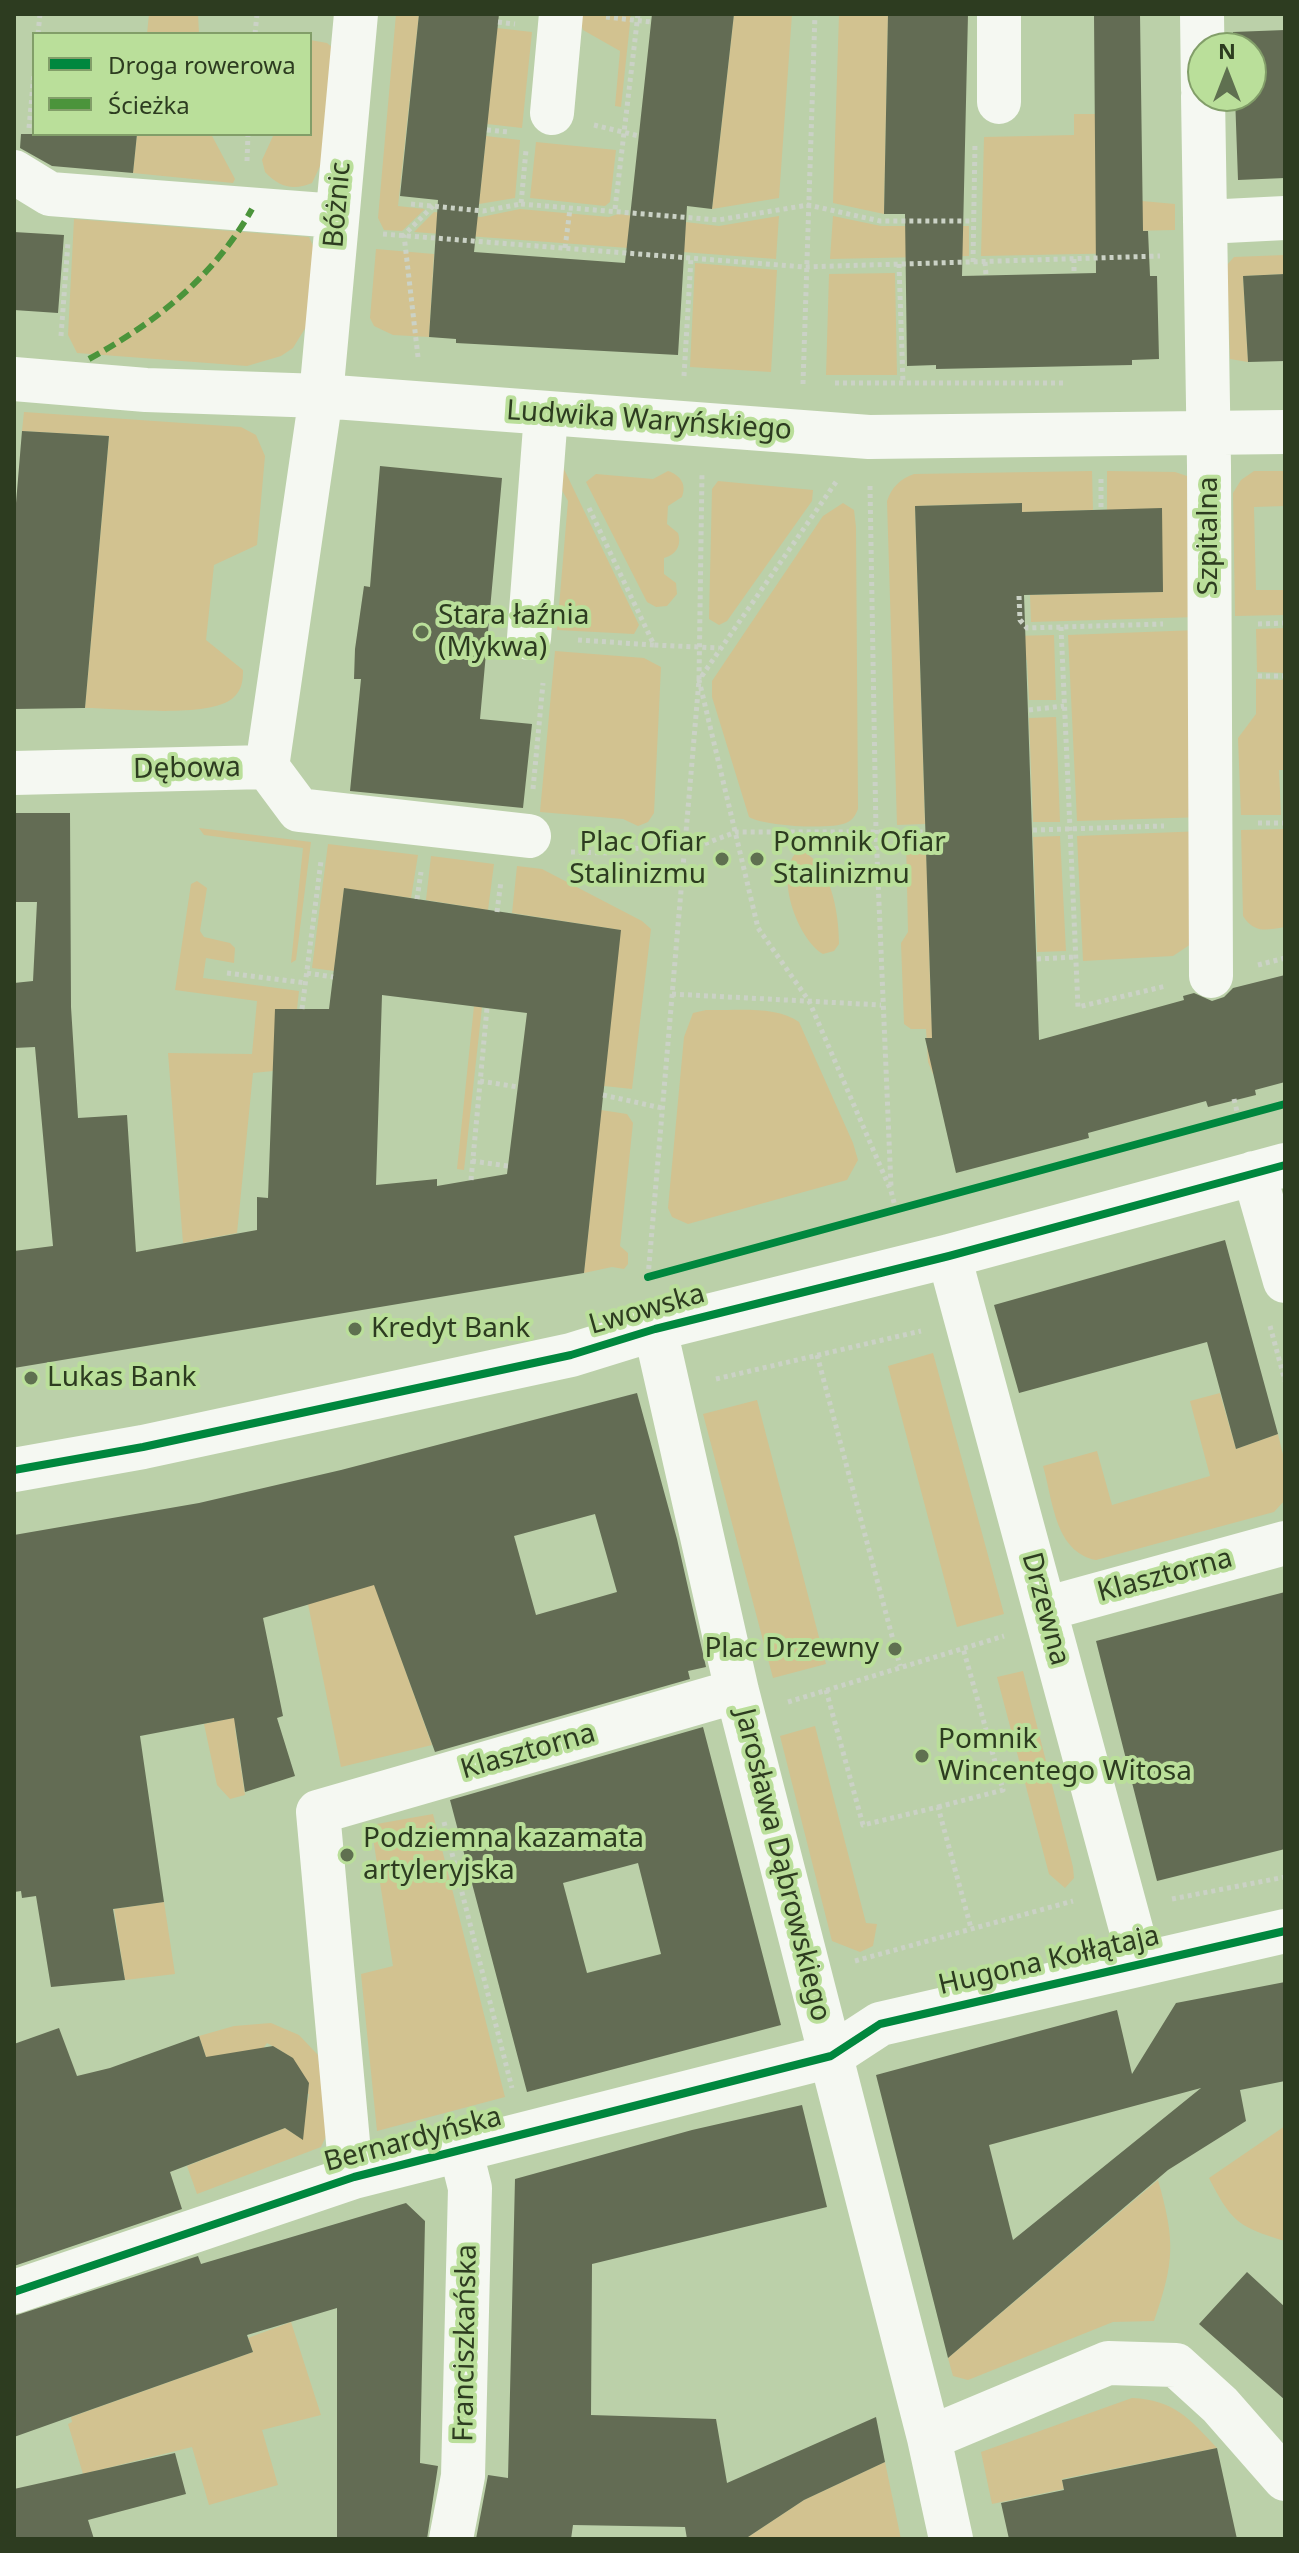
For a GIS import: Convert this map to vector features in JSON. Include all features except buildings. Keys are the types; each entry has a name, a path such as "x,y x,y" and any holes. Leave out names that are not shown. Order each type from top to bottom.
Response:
{"street":[{"name":"Bóżnic","path":"267,767 321,396 354,224 356,14"},
{"path":"999,14 999,102"},
{"path":"552,113 581,15"},
{"name":"Szpitalna","path":"1203,112 1209,433 1211,976"},
{"path":"14,172 50,194 354,224"},
{"path":"1205,239 1285,218"},
{"name":"Ludwika Waryńskiego","path":"14,379 146,390 321,396 869,437 1285,432"},
{"path":"538,638 546,414"},
{"name":"Dębowa","path":"14,773 267,767 299,810 529,836"},
{"path":"1269,1169 1285,1281"},
{"name":"Lwowska","path":"14,1470 143,1447 555,1358 655,1329 949,1256 1269,1169"},
{"name":"Drzewna","path":"949,1256 1140,1962"},
{"name":"Jarosława Dąbrowskiego","path":"655,1329 741,1703 929,2438 951,2539"},
{"name":"Klasztorna","path":"1048,1619 1285,1543"},
{"name":"Klasztorna","path":"354,2177 349,2153 318,1812 741,1703"},
{"name":"Hugona Kołłątaja","path":"831,2056 880,2024 1285,1931"},
{"name":"Bernardyńska","path":"14,2292 354,2177 831,2056"},
{"name":"Franciszkańska","path":"451,2539 463,2476 470,2188 460,2148"},
{"path":"929,2438 1108,2363 1176,2365 1220,2405 1285,2479"}],"path":[{"path":"802,383 815,14"},
{"path":"581,15 637,17 651,22"},
{"path":"615,209 637,17"},
{"path":"521,204 526,148"},
{"path":"964,166 974,166"},
{"path":"411,204 483,211 521,204 607,213 615,209 718,220 808,205 880,221 973,221"},
{"path":"404,235 433,206"},
{"path":"565,248 570,209"},
{"path":"354,224 404,235 805,267 1074,259 1205,239"},
{"path":"67,347 61,337 69,227"},
{"path":"404,235 418,358"},
{"path":"514,255 515,245"},
{"path":"607,251 607,262"},
{"path":"684,376 691,258"},
{"path":"1074,259 1074,273"},
{"path":"985,262 986,275"},
{"path":"899,264 903,383"},
{"path":"405,357 434,359"},
{"path":"669,375 699,377"},
{"path":"787,382 816,383"},
{"path":"802,383 813,392"},
{"path":"831,383 1076,383"},
{"path":"648,1277 699,680 704,425"},
{"path":"869,437 699,680 758,928 809,1001 891,1191 896,1210"},
{"path":"869,437 881,1005 891,1191"},
{"path":"1100,466 1101,510"},
{"path":"589,506 654,645"},
{"path":"1019,596 1020,620 1027,628 1170,623"},
{"path":"1061,627 1078,1007 1285,958"},
{"path":"529,836 538,638 720,649"},
{"path":"1029,710 1064,706"},
{"path":"683,852 736,832 926,832"},
{"path":"302,1009 321,857"},
{"path":"1037,959 1076,957"},
{"path":"227,973 306,983"},
{"path":"307,973 333,977"},
{"path":"672,994 881,1005"},
{"path":"471,1180 487,1008"},
{"path":"480,1081 518,1087"},
{"path":"603,1095 662,1108"},
{"path":"1234,1099 1238,1116"},
{"path":"472,1161 508,1166"},
{"path":"817,1355 900,1666"},
{"path":"741,1703 826,1690 1031,1629 1048,1619"},
{"path":"826,1690 863,1825 1003,1790 963,1648"},
{"path":"938,1807 971,1928"},
{"path":"442,1816 514,2094"},
{"path":"854,1961 1120,1889 1164,1901 1285,1877"}],"shaded area":[{"path":"149,14 198,14 199,32 147,32"},
{"path":"396,14 419,14 398,206 425,209 402,231 384,230 378,218"},
{"path":"578,14 631,14 621,107 615,106 620,51 583,30"},
{"path":"734,14 792,14 779,198 712,209"},
{"path":"839,14 888,14 884,214 833,203"},
{"path":"497,28 532,32 522,128 487,124"},
{"path":"312,40 327,43 333,48 322,162 312,183 299,187 281,184 265,172 262,160 273,136 312,136"},
{"path":"1074,114 1095,114 1142,201 1175,204 1175,230 1130,231 1131,253 981,256 984,137 1074,135"},
{"path":"137,136 212,136 235,179 233,183 133,173"},
{"path":"486,136 520,140 515,198 479,204"},
{"path":"536,142 616,150 610,202 605,206 530,198"},
{"path":"520,209 609,217 618,214 719,226 779,216 776,259 414,232 434,212 481,217"},
{"path":"833,216 881,226 969,226 969,256 830,259"},
{"path":"74,219 309,237 315,250 309,322 293,348 281,356 247,366 77,353 68,335"},
{"path":"376,249 434,254 429,337 393,335 374,326 370,318"},
{"path":"1285,255 1285,274 1243,276 1248,362 1230,359 1227,265 1234,257"},
{"path":"695,263 777,270 771,372 690,367"},
{"path":"895,273 897,375 826,375 829,274"},
{"path":"24,412 241,427 256,435 265,456 257,545 214,565 206,640 243,670 241,685 233,698 221,704 184,710 85,708 109,436 22,431"},
{"path":"562,465 639,625 634,634 557,630 568,501 551,471"},
{"path":"668,471 679,478 684,488 682,497 668,506 667,524 679,537 677,549 664,558 664,574 676,583 677,594 667,606 656,607 647,602 586,482 596,474 653,479"},
{"path":"1092,471 1093,510 1022,512 1021,503 915,506 925,824 897,825 887,501 891,492 901,481 914,474"},
{"path":"1107,471 1175,472 1190,477 1197,617 1031,622 1030,595 1163,592 1107,510"},
{"path":"1254,471 1285,471 1285,506 1254,507 1256,590 1285,590 1285,615 1235,616 1233,493 1241,480"},
{"path":"718,481 813,490 812,501 727,621 719,625 709,619 712,489"},
{"path":"843,503 854,510 856,527 858,809 850,821 838,825 768,823 749,817 712,697 712,681 823,516"},
{"path":"1285,628 1285,673 1257,672 1256,629"},
{"path":"1197,630 1204,817 1077,821 1068,635"},
{"path":"1054,635 1056,700 1029,700 1027,660 1011,659 1010,636"},
{"path":"555,651 644,658 661,667 654,813 648,822 638,826 623,819 540,812"},
{"path":"1256,679 1285,680 1285,770 1279,770 1281,815 1241,815 1238,738 1256,714"},
{"path":"1056,717 1060,822 1033,822 1029,718"},
{"path":"199,828 311,842 296,960 291,963 303,848 204,835"},
{"path":"1285,829 1285,927 1257,928 1243,916 1241,830"},
{"path":"1204,831 1194,942 1173,956 1083,961 1077,836"},
{"path":"1060,836 1066,951 1037,952 1033,837"},
{"path":"906,838 926,838 931,1015 945,1071 933,1074 928,1062 926,1029 911,1029 904,1024 901,943 908,932"},
{"path":"328,844 418,855 411,898 344,889 334,971 312,968"},
{"path":"799,850 819,865 831,890 839,932 839,944 834,951 823,954 805,935 797,920 788,888 788,873 791,860"},
{"path":"431,856 494,864 488,910 426,900"},
{"path":"517,866 542,869 642,921 651,929 632,1089 604,1086 620,930 512,913"},
{"path":"197,881 207,888 200,931 204,937 230,943 235,948 234,963 206,958 203,978 299,991 297,1009 282,1009 273,1071 253,1073 237,1233 183,1243 168,1053 252,1054 257,1001 175,990 191,884"},
{"path":"474,1006 482,1007 464,1170 457,1169"},
{"path":"706,1010 767,1011 799,1022 853,1143 858,1160 847,1180 688,1224 672,1217 668,1208 684,1037 693,1013"},
{"path":"601,1110 627,1114 633,1123 620,1246 628,1253 628,1264 624,1269 612,1267 584,1273"},
{"path":"933,1353 1004,1614 957,1627 888,1366"},
{"path":"1220,1393 1236,1449 1278,1434 1285,1463 1285,1500 1274,1512 1096,1560 1072,1547 1058,1523 1043,1466 1097,1451 1112,1505 1210,1476 1190,1401"},
{"path":"757,1400 826,1664 773,1678 703,1414"},
{"path":"374,1583 432,1745 341,1767 308,1604"},
{"path":"1023,1671 1073,1867 1074,1878 1065,1888 1049,1874 997,1677"},
{"path":"247,1715 249,1724 235,1728 245,1795 230,1799 217,1785 204,1724"},
{"path":"815,1726 866,1923 877,1924 873,1946 860,1952 832,1941 780,1736"},
{"path":"433,1814 505,2097 377,2131 361,1974 393,1966 371,1825"},
{"path":"164,1902 175,1974 125,1980 114,1909"},
{"path":"271,2023 299,2035 318,2055 328,2132 321,2147 197,2194 187,2166 285,2128 296,2135 295,2103 307,2103 309,2094 296,2094 298,2075 290,2057 267,2043 260,2053 211,2072 199,2036 234,2026"},
{"path":"1285,2126 1285,2241 1256,2231 1238,2220 1230,2213 1209,2178"},
{"path":"1158,2180 1168,2219 1170,2250 1166,2282 1154,2321 1113,2322 968,2380 953,2376 948,2358"},
{"path":"291,2322 321,2415 262,2430 278,2485 209,2505 192,2447 83,2474 68,2424 72,2422 71,2417 253,2352 248,2338"},
{"path":"1132,2398 1159,2402 1180,2412 1217,2448 1062,2479 1064,2489 992,2504 981,2452"},
{"path":"885,2462 901,2539 745,2539 804,2500"}],"marked path":[{"path":"89,359 137,330 181,296 220,256 252,209"}],"cycle path":[{"path":"648,1277 1285,1104"},
{"path":"14,1470 143,1447 571,1355 655,1329 949,1256 1285,1165"},
{"path":"14,2292 354,2177 831,2056 880,2024 1285,1931"}],"place":[{"name":"Stara łaźnia (Mykwa)","path":"422,632"},
{"name":"Plac Ofiar Stalinizmu","path":"722,859"},
{"name":"Pomnik Ofiar Stalinizmu","path":"757,859"},
{"name":"Kredyt Bank","path":"355,1329"},
{"name":"Lukas Bank","path":"31,1378"},
{"name":"Plac Drzewny","path":"895,1649"},
{"name":"Pomnik Wincentego Witosa","path":"922,1756"},
{"name":"Podziemna kazamata artyleryjska","path":"347,1855"}]}
